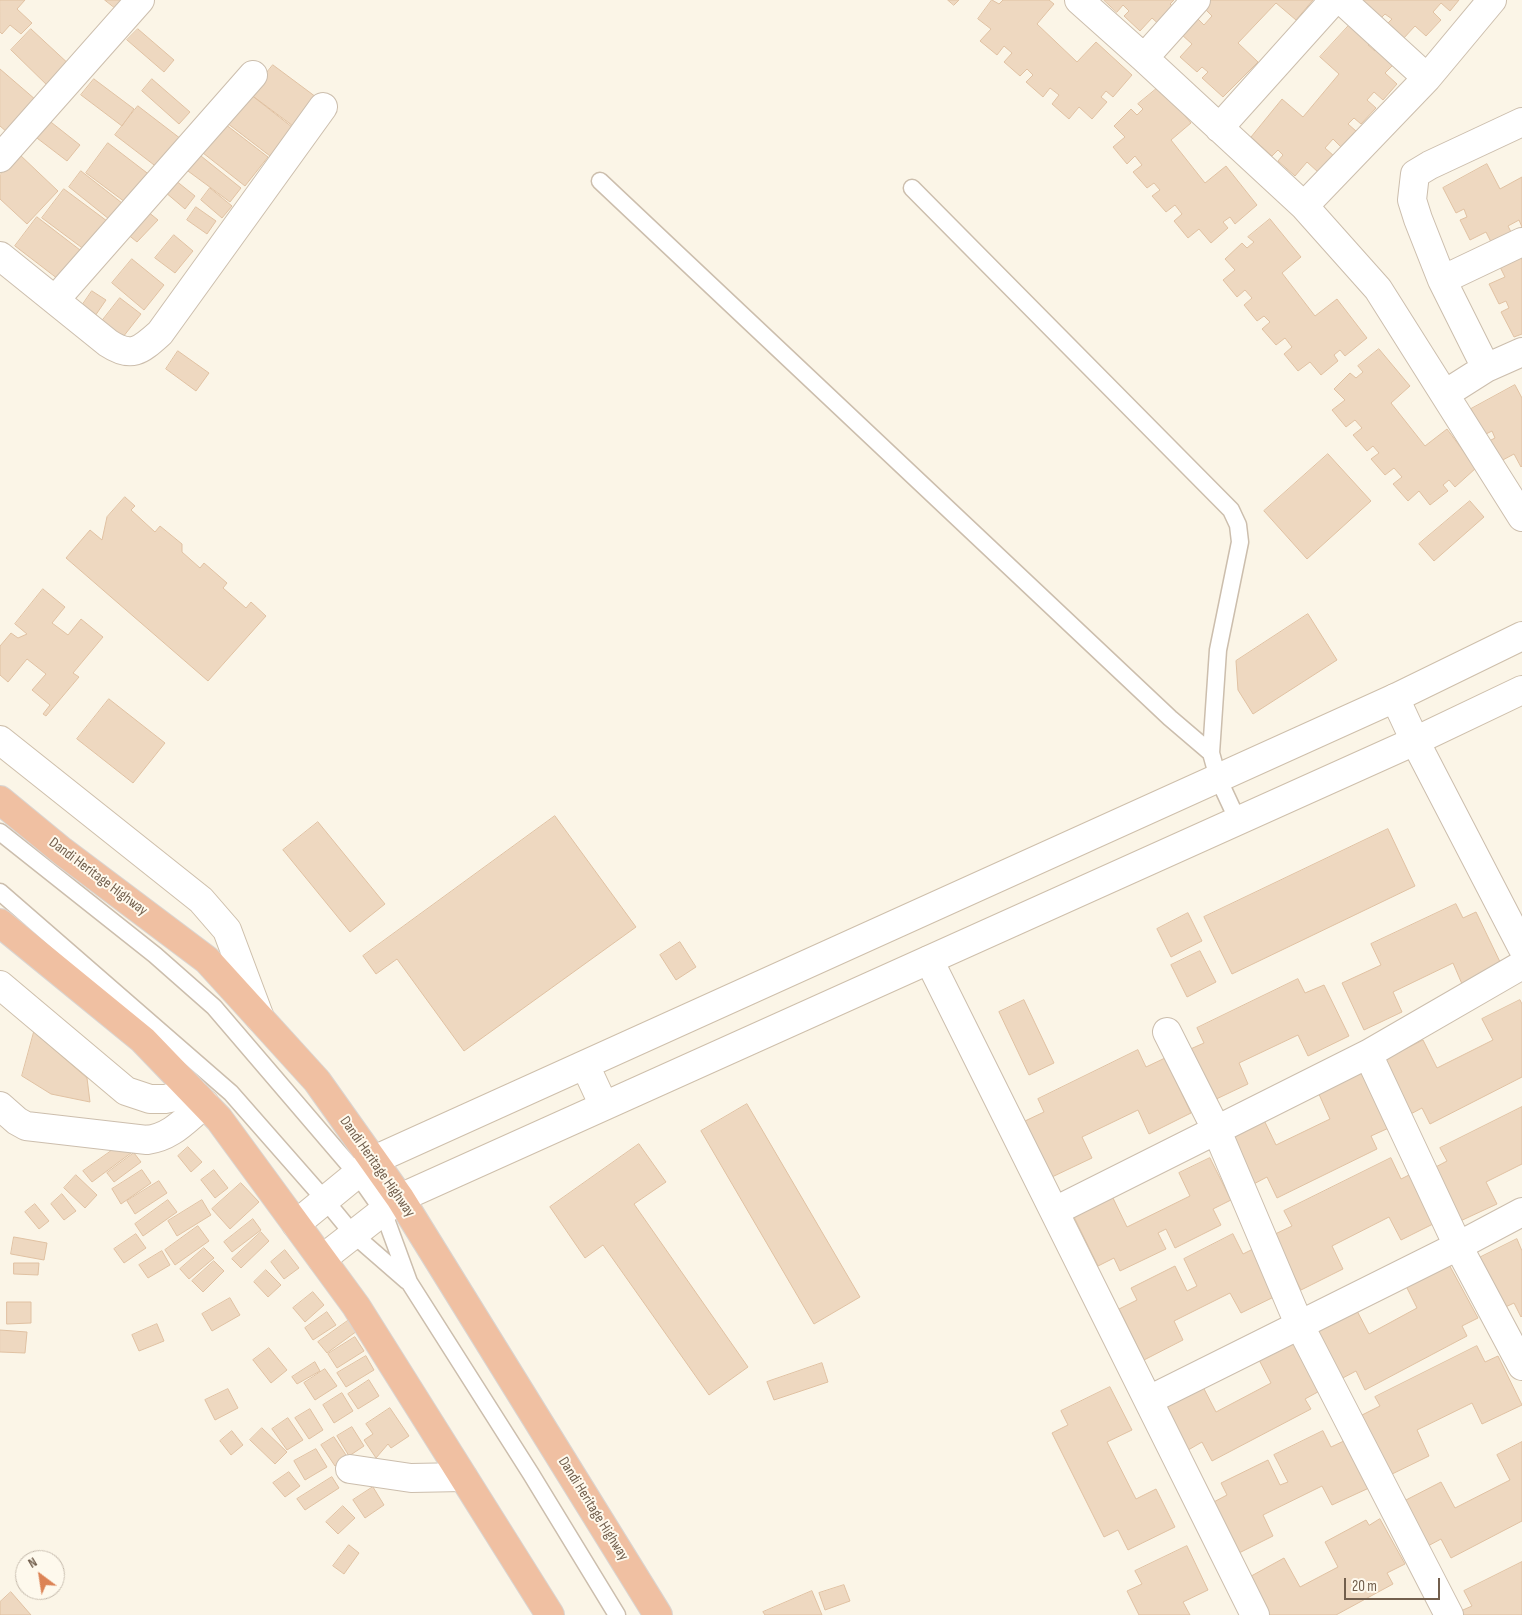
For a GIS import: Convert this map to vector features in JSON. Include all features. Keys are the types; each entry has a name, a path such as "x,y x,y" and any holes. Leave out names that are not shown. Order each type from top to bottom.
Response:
{"highway":[{"name":"Dandi Heritage Highway","path":"0,800 62,851 207,960 317,1081 366,1167 561,1459 654,1607"},
{"path":"0,923 143,1040 219,1119 356,1306 550,1615"}],"street":[{"path":"0,158 140,0"},
{"path":"1079,0 1304,206 1378,289 1520,511"},
{"path":"1144,58 1196,0"},
{"path":"1219,128 1334,0"},
{"path":"1346,0 1348,5 1427,78"},
{"path":"1304,206 1427,78 1492,0"},
{"path":"55,300 253,75"},
{"path":"0,256 119,350 130,352 143,348 160,333 323,107"},
{"path":"1486,368 1442,280 1418,219 1412,200 1415,174 1430,165 1522,122"},
{"path":"1442,280 1522,242"},
{"path":"1446,394 1486,368 1522,352"},
{"path":"296,1224 366,1167 1215,765 1395,698 1522,636"},
{"path":"322,1259 391,1204 604,1106 1416,741 1522,690"},
{"path":"1395,698 1522,947"},
{"path":"0,740 201,900 227,930 261,1019"},
{"path":"929,960 1255,1615"},
{"path":"1055,1211 1368,1054 1522,965"},
{"path":"0,985 126,1091 150,1099 199,1098"},
{"path":"1166,1032 1217,1131 1299,1324 1449,1615"},
{"path":"1368,1054 1458,1246 1522,1366"},
{"path":"584,1065 604,1106"},
{"path":"0,1106 16,1121 26,1126 147,1140 157,1139 168,1134 199,1098"},
{"path":"1149,1400 1458,1246 1522,1212"},
{"path":"350,1469 411,1478 464,1477"}],"lane":[{"path":"600,182 1163,711 1215,765 1238,821"},
{"path":"912,188 1230,510 1238,525 1240,542 1219,641 1215,765"},
{"path":"0,832 155,955 214,1007 366,1167"},
{"path":"0,892 231,1094 353,1234 409,1282 531,1474 617,1615"},
{"path":"391,1204 409,1282"}],"building":[{"path":"0,0 25,0 17,9 32,23 21,34 10,25 2,34 0,32"},
{"path":"105,0 125,0 118,10"},
{"path":"948,0 959,0 954,5"},
{"path":"992,0 999,4 1003,0 1049,0 1054,4 1037,24 1077,62 1096,42 1132,75 1113,97 1106,91 1101,97 1107,102 1092,119 1079,107 1069,119 1052,104 1059,95 1050,88 1043,97 1026,82 1033,75 1027,69 1020,76 1004,62 1012,53 1004,46 997,55 980,41 991,29 978,19"},
{"path":"1104,0 1174,0 1170,4 1179,11 1163,28 1152,18 1140,31 1124,16 1129,11 1123,5 1117,12"},
{"path":"1211,0 1313,0 1296,20 1276,3 1238,43 1258,62 1223,97 1202,78 1208,72 1202,67 1197,72 1180,57 1192,44 1181,34 1196,17 1204,25 1212,16 1204,8"},
{"path":"1360,0 1459,0 1450,11 1441,3 1433,12 1441,20 1426,36 1415,26 1403,39 1387,24 1392,19 1385,14 1379,20"},
{"path":"1353,21 1374,39 1368,45 1375,51 1380,46 1396,62 1385,73 1397,84 1383,100 1374,92 1367,100 1376,108 1361,124 1354,118 1348,124 1356,131 1341,147 1333,139 1325,148 1334,156 1318,172 1307,162 1295,176 1278,161 1283,155 1278,150 1272,156 1251,137 1282,99 1303,117 1339,74 1320,57"},
{"path":"31,29 72,67 51,89 11,50"},
{"path":"138,29 174,60 164,72 127,40"},
{"path":"273,65 316,97 293,126 250,94"},
{"path":"0,69 36,100 8,133 0,126"},
{"path":"94,79 134,109 122,126 81,95"},
{"path":"152,79 190,112 179,124 142,91"},
{"path":"1160,86 1191,123 1171,140 1205,183 1226,166 1257,205 1235,224 1230,217 1223,222 1228,228 1211,243 1199,229 1188,238 1174,221 1182,214 1175,205 1166,212 1152,196 1160,190 1154,183 1147,188 1133,172 1142,165 1135,156 1127,164 1113,147 1125,137 1114,126 1131,109 1137,115 1143,109 1138,104"},
{"path":"250,94 292,127 270,156 227,123"},
{"path":"138,106 181,139 158,168 115,135"},
{"path":"47,119 80,145 67,161 33,135"},
{"path":"225,124 268,157 245,186 203,153"},
{"path":"108,143 151,176 129,205 86,173"},
{"path":"19,154 58,191 27,224 0,199 0,175"},
{"path":"201,156 241,188 230,202 188,171"},
{"path":"1487,164 1500,189 1522,177 1522,227 1519,220 1508,226 1513,236 1493,246 1486,232 1470,240 1460,220 1467,217 1464,209 1456,213 1443,188"},
{"path":"81,171 122,203 109,219 69,187"},
{"path":"175,180 195,196 185,209 165,192"},
{"path":"210,188 232,206 222,218 201,200"},
{"path":"64,189 107,221 85,250 42,218"},
{"path":"196,207 216,221 207,234 187,220"},
{"path":"147,211 158,220 137,242 126,233"},
{"path":"37,217 80,250 58,279 15,246"},
{"path":"1270,219 1301,257 1282,273 1315,316 1337,299 1367,338 1345,356 1340,350 1334,355 1338,361 1321,375 1310,362 1298,371 1284,354 1292,347 1285,338 1276,345 1262,329 1270,322 1264,316 1257,321 1244,305 1252,298 1245,290 1237,297 1223,280 1235,270 1225,259 1242,243 1247,248 1254,242 1248,237"},
{"path":"174,235 193,251 175,273 155,258"},
{"path":"1518,252 1522,260 1522,334 1514,337 1501,312 1509,308 1506,301 1499,304 1489,284 1505,277 1498,263"},
{"path":"132,259 164,285 144,310 112,283"},
{"path":"92,291 106,300 95,316 81,307"},
{"path":"120,298 141,314 123,337 102,321"},
{"path":"1379,349 1410,386 1391,403 1425,446 1447,429 1476,468 1455,487 1449,480 1443,485 1448,491 1430,505 1419,491 1408,501 1393,484 1402,477 1394,468 1385,475 1371,459 1379,453 1373,446 1367,451 1353,435 1362,428 1355,420 1346,427 1332,410 1345,400 1334,389 1350,373 1356,378 1363,372 1358,366"},
{"path":"178,351 209,373 196,391 166,369"},
{"path":"1515,385 1522,398 1521,467 1514,454 1499,462 1489,441 1495,438 1492,431 1484,435 1471,409"},
{"path":"1328,454 1371,501 1307,559 1264,511"},
{"path":"125,497 135,506 131,510 155,532 160,526 182,544 182,552 200,568 204,563 227,583 223,588 246,608 251,602 266,616 208,681 66,558 90,530 102,540 107,517"},
{"path":"1470,501 1484,517 1434,561 1419,544"},
{"path":"43,589 65,607 52,623 68,635 81,619 103,637 73,673 79,677 46,716 43,714 50,705 32,690 46,674 27,659 8,682 0,675 0,646 11,633 18,638 27,634 15,624"},
{"path":"1308,614 1337,660 1253,714 1238,690 1236,661"},
{"path":"109,699 165,743 133,783 77,739"},
{"path":"555,816 636,927 464,1051 397,959 376,974 363,956"},
{"path":"318,822 385,904 350,932 283,850"},
{"path":"1388,829 1415,886 1232,974 1204,917"},
{"path":"1456,904 1463,918 1476,912 1502,966 1462,984 1453,963 1393,992 1402,1012 1364,1030 1342,983 1381,965 1371,944"},
{"path":"1188,913 1202,941 1171,957 1157,929"},
{"path":"680,942 696,967 676,980 660,955"},
{"path":"1200,951 1216,982 1187,997 1171,965"},
{"path":"1298,979 1305,993 1324,985 1349,1036 1308,1056 1298,1035 1239,1063 1248,1084 1210,1102 1186,1051 1204,1043 1197,1028"},
{"path":"1024,1000 1054,1063 1029,1075 999,1012"},
{"path":"1520,1000 1522,1004 1522,1077 1430,1124 1422,1108 1405,1117 1377,1063 1423,1040 1437,1068 1493,1040 1482,1019"},
{"path":"34,1032 87,1078 90,1102 51,1094 22,1076"},
{"path":"1138,1050 1146,1067 1165,1058 1191,1113 1149,1134 1138,1110 1082,1137 1092,1158 1052,1177 1025,1121 1044,1112 1038,1099"},
{"path":"1363,1070 1391,1127 1371,1136 1377,1149 1277,1198 1267,1177 1248,1187 1224,1137 1263,1118 1276,1145 1330,1119 1318,1092"},
{"path":"747,1104 860,1297 814,1324 701,1131"},
{"path":"1522,1107 1522,1164 1486,1182 1497,1204 1456,1223 1430,1170 1447,1161 1440,1148"},
{"path":"124,1142 131,1153 92,1182 83,1171"},
{"path":"639,1144 666,1182 634,1204 748,1367 709,1395 603,1245 585,1258 550,1207"},
{"path":"188,1147 202,1162 191,1172 178,1156"},
{"path":"134,1153 141,1162 114,1182 107,1173"},
{"path":"1210,1158 1231,1200 1213,1209 1221,1225 1175,1248 1166,1229 1158,1233 1166,1249 1120,1271 1114,1258 1098,1266 1073,1215 1112,1196 1127,1227 1190,1196 1179,1173"},
{"path":"1391,1158 1401,1179 1415,1172 1439,1221 1401,1240 1389,1217 1332,1246 1343,1269 1301,1290 1273,1235 1292,1226 1284,1211"},
{"path":"142,1170 151,1183 121,1204 112,1189"},
{"path":"214,1170 228,1188 215,1198 201,1180"},
{"path":"76,1175 97,1195 85,1208 64,1188"},
{"path":"159,1181 167,1193 135,1214 127,1201"},
{"path":"241,1183 259,1202 230,1229 212,1209"},
{"path":"62,1194 76,1211 64,1220 51,1204"},
{"path":"168,1200 177,1212 143,1236 135,1224"},
{"path":"202,1200 211,1215 177,1236 168,1221"},
{"path":"35,1204 49,1221 39,1229 25,1212"},
{"path":"253,1219 261,1230 232,1252 224,1242"},
{"path":"198,1226 209,1241 175,1265 165,1250"},
{"path":"261,1232 269,1241 241,1268 232,1259"},
{"path":"136,1234 146,1248 124,1263 114,1249"},
{"path":"1233,1234 1243,1254 1257,1247 1280,1294 1241,1313 1230,1293 1174,1321 1183,1340 1144,1360 1119,1309 1137,1300 1131,1288 1175,1266 1187,1291 1197,1286 1184,1259"},
{"path":"14,1237 47,1243 44,1260 11,1254"},
{"path":"1517,1239 1522,1251 1521,1317 1514,1303 1499,1310 1475,1260"},
{"path":"204,1248 214,1258 189,1279 180,1269"},
{"path":"285,1250 299,1268 284,1279 271,1262"},
{"path":"162,1251 170,1265 148,1278 139,1265"},
{"path":"1446,1259 1478,1318 1462,1326 1467,1336 1365,1390 1356,1371 1339,1380 1312,1330 1355,1307 1369,1334 1417,1308 1404,1282"},
{"path":"214,1261 224,1271 203,1292 192,1281"},
{"path":"14,1263 39,1263 38,1275 14,1274"},
{"path":"266,1270 281,1285 268,1297 254,1282"},
{"path":"313,1292 324,1305 305,1322 293,1308"},
{"path":"230,1298 240,1315 212,1331 202,1314"},
{"path":"7,1302 31,1302 31,1323 7,1324"},
{"path":"327,1312 336,1325 313,1340 305,1328"},
{"path":"349,1320 357,1331 327,1353 318,1342"},
{"path":"157,1324 164,1341 139,1351 132,1335"},
{"path":"0,1330 27,1332 25,1353 0,1352"},
{"path":"355,1337 364,1351 337,1368 328,1354"},
{"path":"1299,1337 1325,1388 1305,1399 1311,1409 1212,1461 1202,1442 1183,1453 1160,1407 1202,1385 1216,1412 1271,1383 1258,1358"},
{"path":"1477,1346 1485,1362 1498,1356 1522,1405 1482,1424 1472,1403 1417,1430 1429,1456 1388,1476 1358,1417 1380,1406 1375,1397"},
{"path":"269,1348 287,1370 271,1383 253,1360"},
{"path":"366,1356 374,1370 346,1387 337,1373"},
{"path":"315,1362 320,1371 297,1384 292,1377"},
{"path":"822,1363 828,1382 774,1400 767,1382"},
{"path":"325,1369 337,1386 315,1400 304,1383"},
{"path":"369,1380 379,1396 358,1409 348,1394"},
{"path":"1110,1387 1132,1430 1107,1442 1136,1499 1156,1489 1175,1527 1128,1550 1118,1530 1104,1537 1052,1433 1068,1425 1061,1411"},
{"path":"228,1389 238,1408 215,1420 205,1400"},
{"path":"342,1393 353,1411 334,1423 323,1405"},
{"path":"390,1408 409,1436 391,1448 388,1444 376,1458 364,1440 373,1434 366,1424"},
{"path":"310,1409 323,1430 309,1439 295,1418"},
{"path":"288,1418 303,1440 287,1450 272,1429"},
{"path":"352,1427 364,1446 349,1456 337,1436"},
{"path":"262,1428 287,1452 275,1464 250,1440"},
{"path":"232,1431 243,1445 231,1455 220,1441"},
{"path":"1323,1431 1331,1447 1346,1440 1369,1488 1332,1505 1322,1486 1263,1515 1273,1536 1235,1555 1210,1504 1227,1495 1221,1483 1268,1460 1280,1485 1288,1482 1274,1455"},
{"path":"334,1437 348,1458 335,1466 321,1445"},
{"path":"1522,1442 1522,1521 1451,1558 1441,1539 1426,1547 1404,1501 1441,1482 1455,1508 1510,1480 1497,1455"},
{"path":"316,1449 327,1467 305,1480 294,1461"},
{"path":"289,1472 300,1486 285,1497 273,1483"},
{"path":"332,1477 339,1488 305,1510 297,1499"},
{"path":"373,1487 384,1505 365,1518 353,1500"},
{"path":"343,1506 355,1518 338,1534 326,1522"},
{"path":"1380,1519 1405,1564 1387,1573 1393,1584 1336,1615 1262,1615 1244,1580 1284,1558 1300,1587 1338,1567 1325,1542 1366,1520 1369,1525"},
{"path":"349,1545 359,1553 344,1574 333,1566"},
{"path":"1187,1546 1208,1590 1183,1602 1190,1615 1139,1615 1127,1591 1142,1584 1135,1571"},
{"path":"1522,1562 1522,1615 1457,1615 1456,1613 1472,1606 1464,1591"},
{"path":"844,1585 850,1601 825,1610 819,1593"},
{"path":"812,1591 822,1615 765,1615 763,1612"},
{"path":"11,1592 15,1597 15,1600 18,1600 31,1615 0,1615 0,1602"}]}
